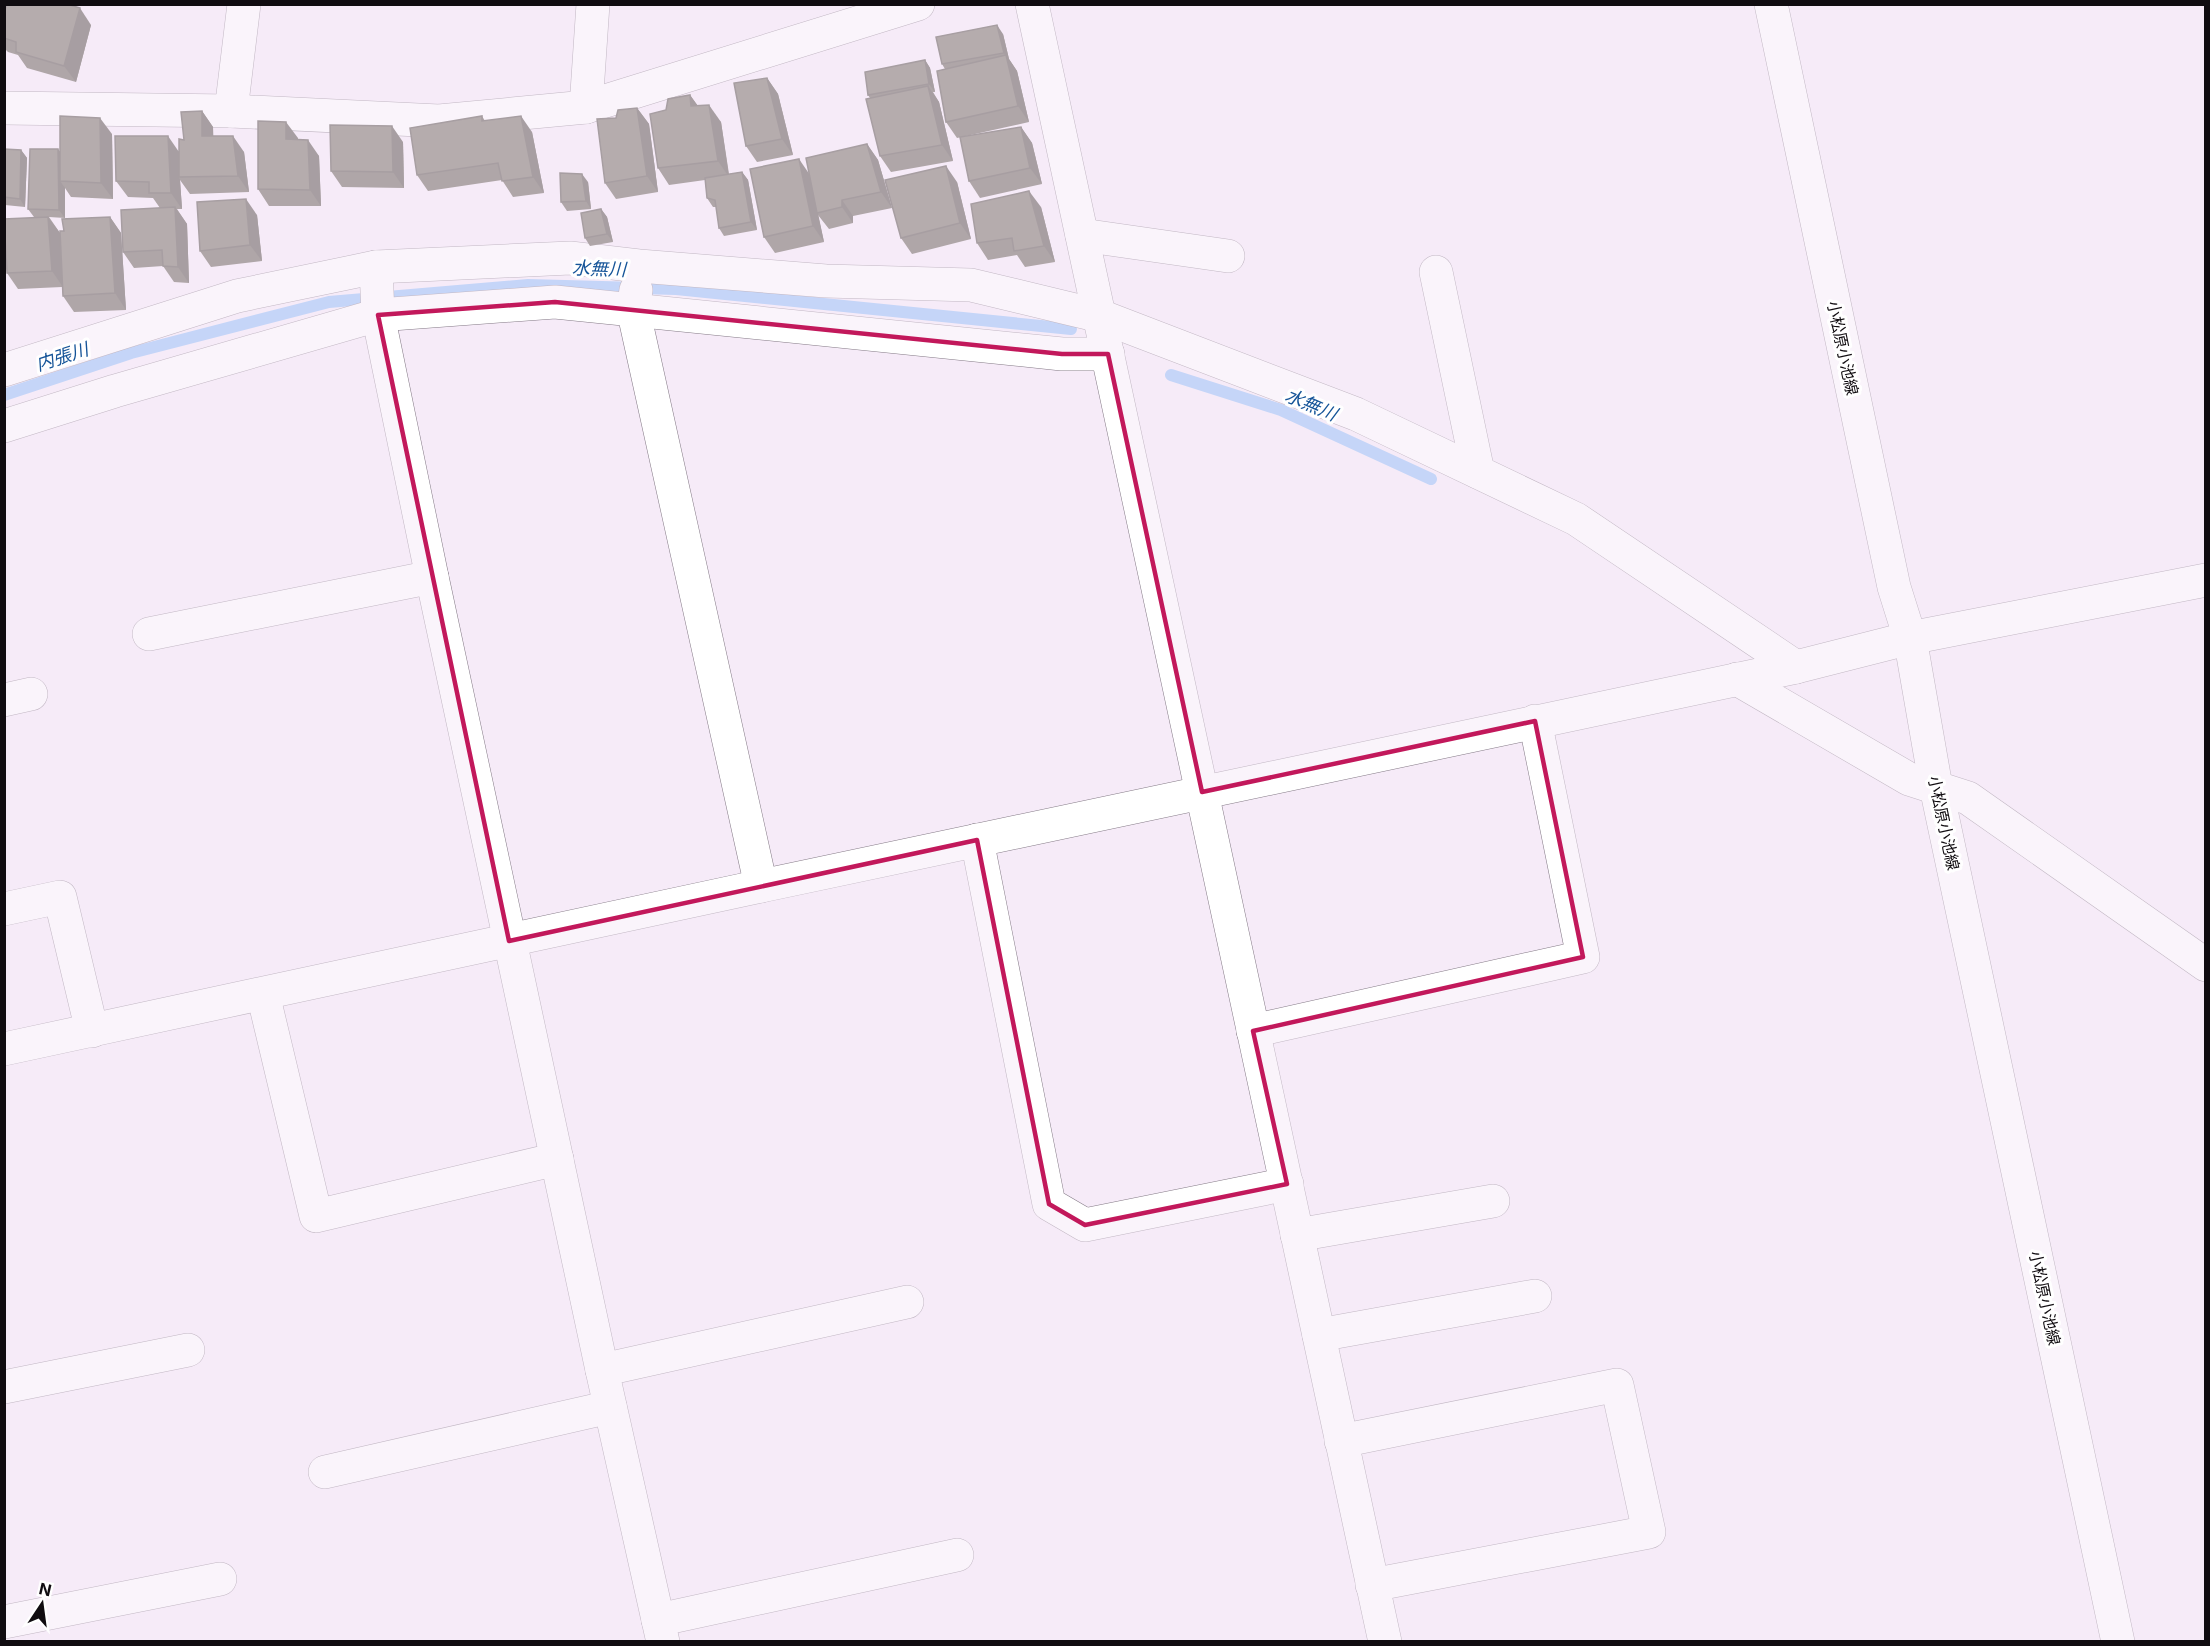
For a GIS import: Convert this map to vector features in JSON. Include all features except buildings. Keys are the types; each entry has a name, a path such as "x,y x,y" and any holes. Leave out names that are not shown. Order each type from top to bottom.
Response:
{"street":[{"path":"231,111 244,4"},
{"path":"586,107 593,4"},
{"path":"4,108 231,111 438,121 586,107 871,12 918,4"},
{"path":"1032,4 1385,1641"},
{"name":"小松原小池線","path":"1771,4 1894,587 1910,638 1936,787 2118,1641"},
{"path":"1082,235 1228,256"},
{"path":"4,370 237,296 376,267 570,258 826,281 971,285 1100,316 1356,414 1576,519 1796,667"},
{"path":"639,266 633,309 761,886"},
{"path":"376,267 378,315 432,577 660,1631 957,1555"},
{"path":"1436,272 1478,472"},
{"path":"4,426 378,315 555,302 1062,354 1108,354"},
{"path":"149,634 432,577"},
{"path":"4,1049 1796,667 1910,638 2205,580"},
{"path":"1737,679 1909,779 1968,798 2205,964"},
{"path":"1253,1031 1583,957 1535,722"},
{"path":"977,840 1049,1204 1085,1225 1287,1184"},
{"path":"4,909 60,897 92,1031"},
{"path":"263,994 316,1216 557,1159"},
{"path":"1297,1235 1493,1201"},
{"path":"1319,1335 1535,1296"},
{"path":"602,1370 907,1302"},
{"path":"4,1387 188,1350"},
{"path":"1341,1441 1617,1385 1649,1532 1372,1585"},
{"path":"325,1472 610,1407"},
{"path":"4,1622 220,1580"}],"highlighted area":[{"path":"555,302 1062,354 1108,354 1202,792 1535,721 1583,957 1253,1031 1287,1184 1085,1225 1049,1204 977,840 509,941 378,315"}],"waterway":[{"name":"水無川","path":"4,395 131,353 329,302 528,285 676,289 1071,329"},
{"name":"水無川","path":"1171,375 1281,410 1431,479"}],"water label":[{"name":"内張川","path":"62,357"}]}
